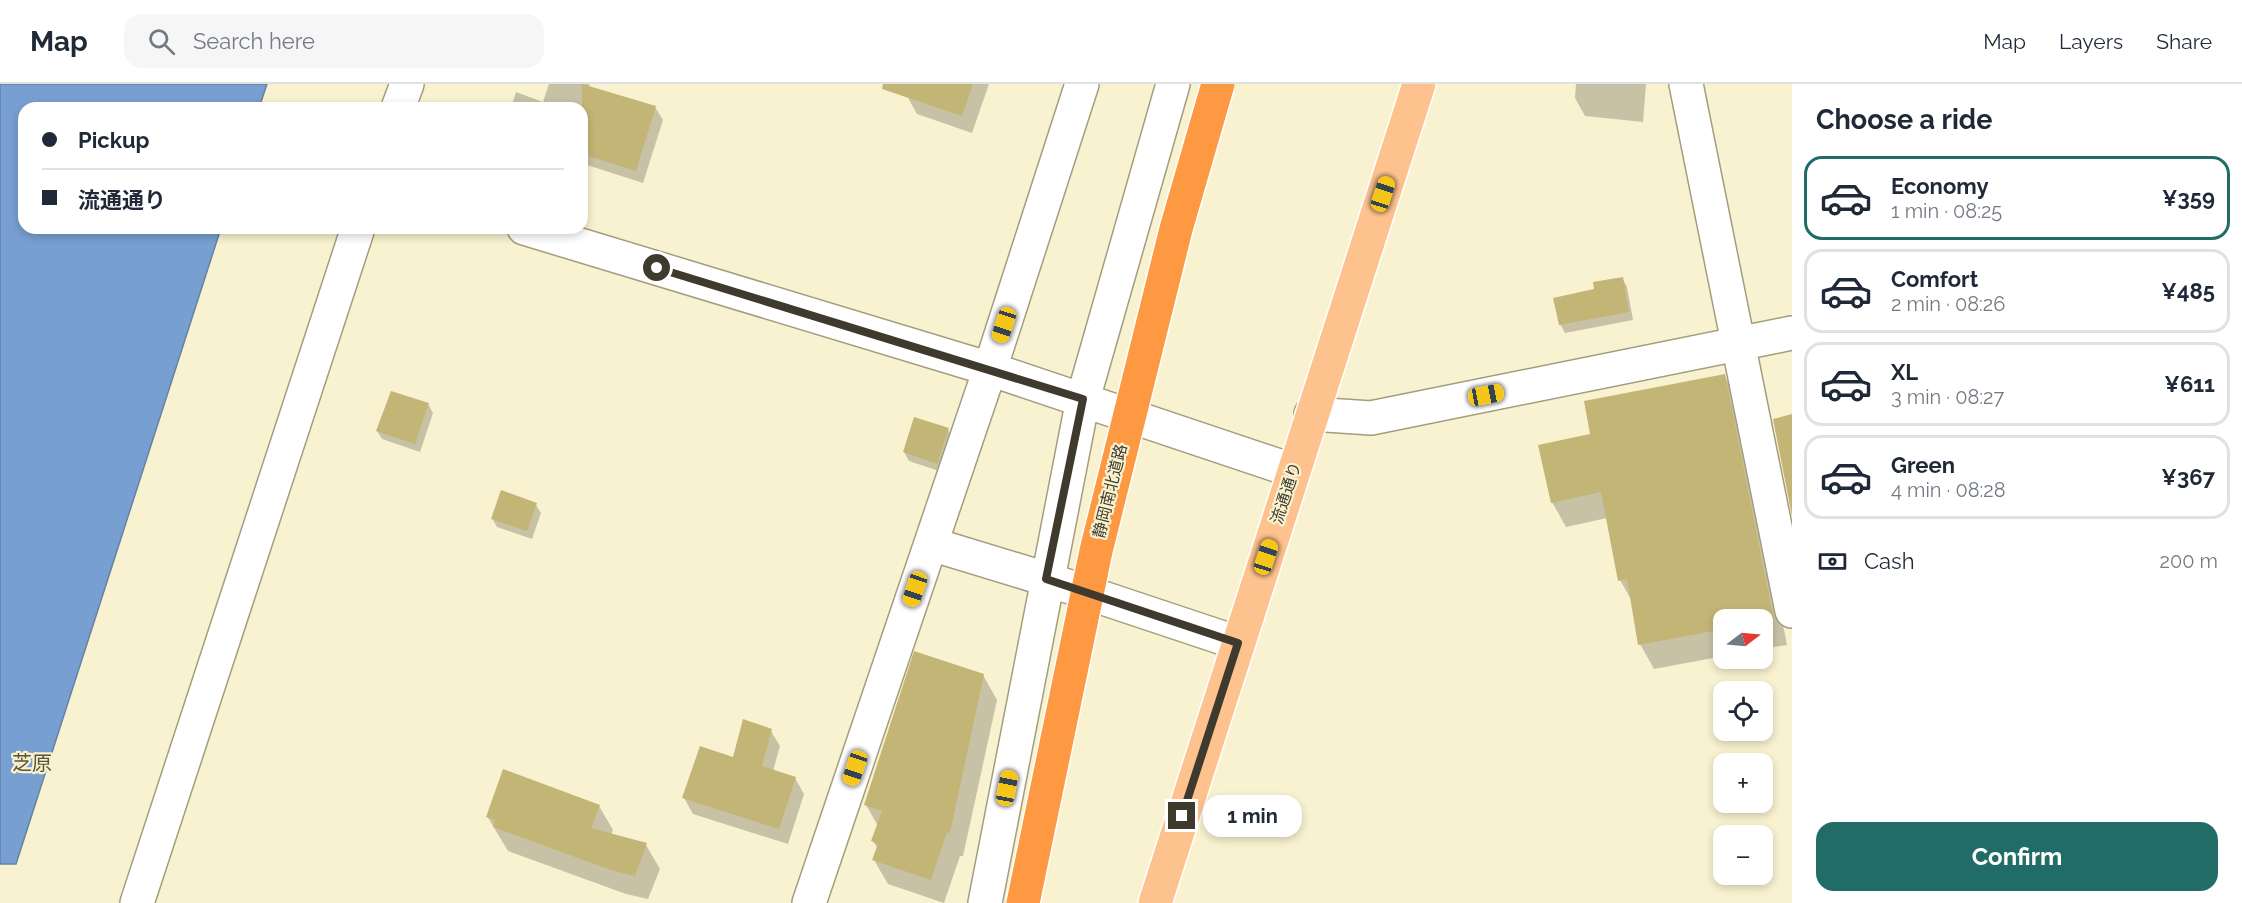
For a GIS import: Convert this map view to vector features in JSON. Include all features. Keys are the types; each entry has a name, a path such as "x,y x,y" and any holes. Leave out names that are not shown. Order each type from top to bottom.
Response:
{"highway":[{"name":"静岡南北道路","path":"1005,903 1041,717 1078,547 1157,224 1198,84"},
{"name":"静岡南北道路","path":"1023,903 1095,551 1176,229 1218,84"}],"main road":[{"name":"流通通り","path":"1155,903 1419,84"}],"street":[{"path":"400,102 406,84"},
{"path":"809,903 990,369 1082,84"},
{"path":"984,903 1083,399 1173,84"},
{"path":"1686,84 1792,609"},
{"path":"137,903 356,234"},
{"path":"544,234 990,369 1294,471"},
{"path":"1311,414 1371,418 1792,333"},
{"path":"931,544 1046,579 1238,643"}],"water":[{"path":"0,84 267,84 261,102 18,102 18,234 219,234 16,864 0,864"}],"building":[{"path":"582,84 656,106 636,171 588,156 588,102 582,102"},
{"path":"883,84 973,84 962,116 882,89"},
{"path":"1623,277 1629,312 1559,325 1553,298 1594,289 1593,282"},
{"path":"1725,374 1772,609 1713,609 1713,631 1638,645 1627,579 1618,581 1601,492 1551,503 1538,445 1590,434 1584,401"},
{"path":"391,391 429,403 415,444 376,431"},
{"path":"1792,414 1792,516 1773,419"},
{"path":"914,417 949,428 937,464 903,452"},
{"path":"501,490 537,503 527,531 491,519"},
{"path":"914,651 984,674 950,833 947,832 931,880 872,860 878,844 871,841 882,811 864,805"},
{"path":"743,719 772,729 762,766 796,777 779,829 682,798 700,746 733,757"},
{"path":"503,769 600,805 591,828 647,843 635,876 611,870 493,827 495,820 486,817"}],"district":[{"name":"芝原","path":"32,763"}],"route":[{"path":"657,268 1083,399 1046,579 1238,643 1182,816"}]}
